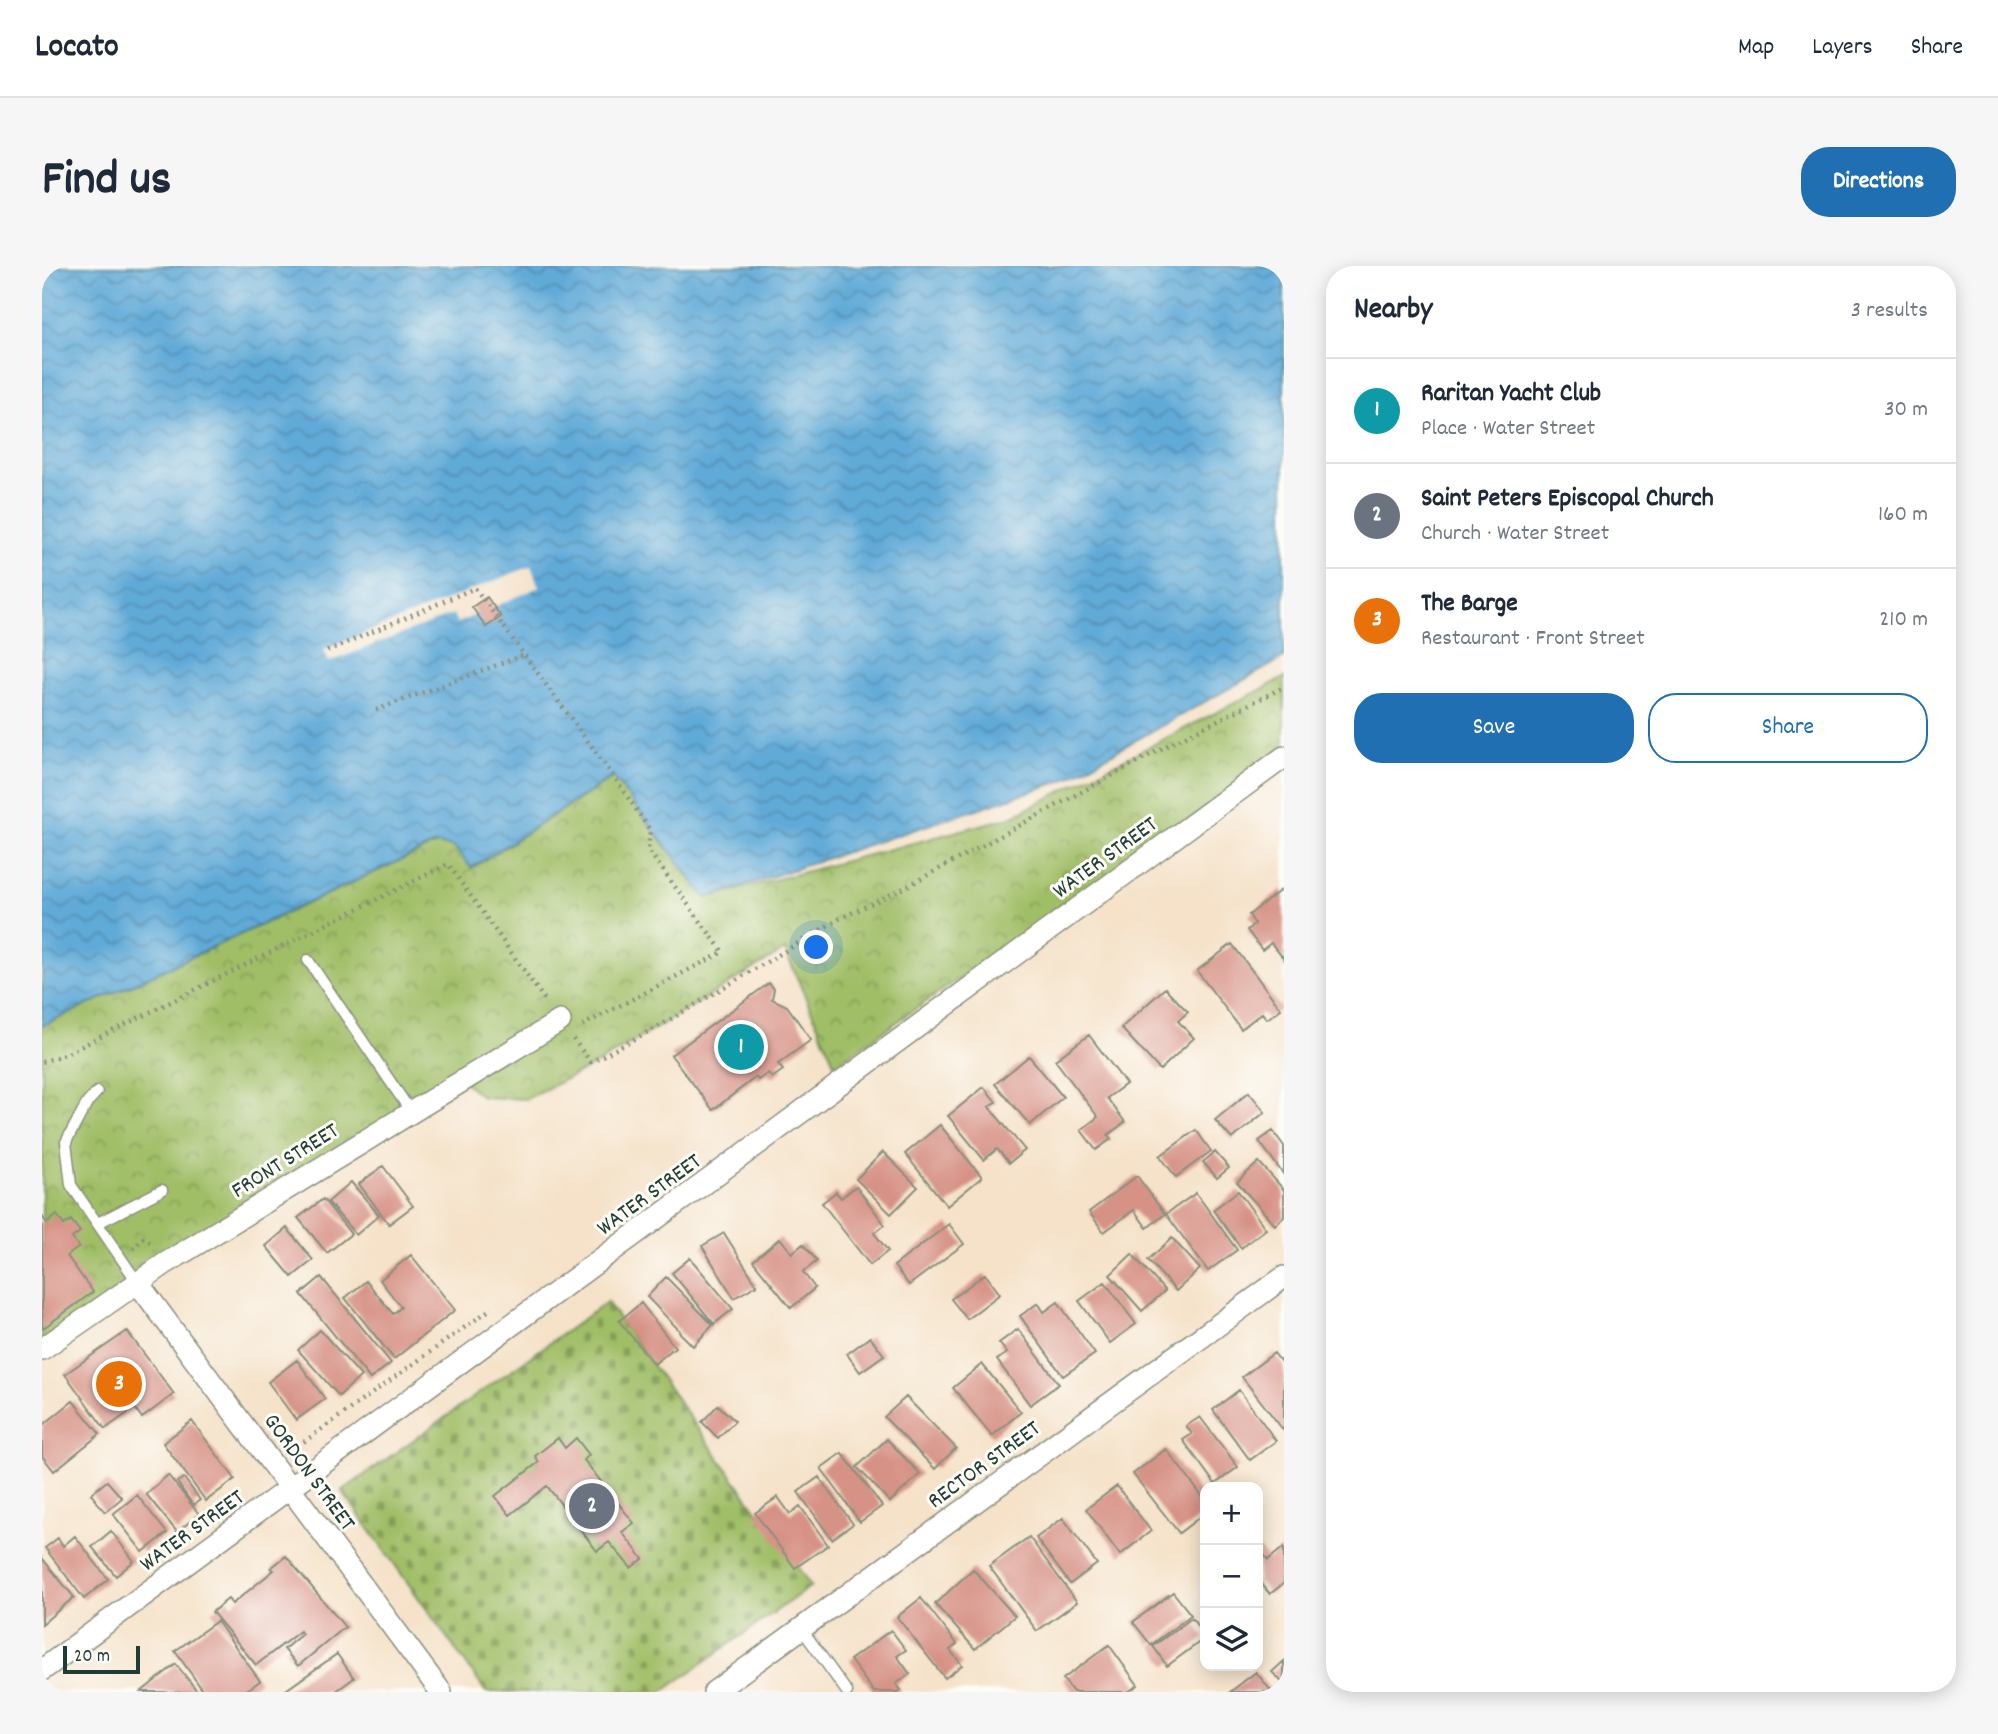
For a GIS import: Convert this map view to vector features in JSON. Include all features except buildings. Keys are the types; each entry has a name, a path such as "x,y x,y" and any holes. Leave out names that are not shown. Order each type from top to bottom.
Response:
{"street":[{"name":"WATER STREET","path":"42,1670 1284,757"},
{"name":"FRONT STREET","path":"42,1349 166,1263 411,1112 564,1027"},
{"name":"RECTOR STREET","path":"725,1689 801,1628 1284,1277"},
{"name":"GORDON STREET","path":"138,1283 441,1692"}],"lane":[{"path":"308,960 411,1112"},
{"path":"97,1092 86,1103 66,1143 71,1185 138,1283"},
{"path":"98,1223 162,1190"},
{"path":"801,1628 847,1692"}],"path":[{"path":"327,651 475,588 650,830 648,850 723,952 564,1027"},
{"path":"487,609 524,656"},
{"path":"376,711 524,656"},
{"path":"42,1062 68,1053 448,863 591,1062 659,1026 839,919 902,889 1174,742 1284,687"}],"green space":[{"path":"1284,678 1284,753 835,1065 785,950 598,1063 526,1099 482,1097 463,1081 42,1340 42,1026 436,844 453,846 472,868 614,777 706,898 1011,817"},
{"path":"607,1302 811,1586 662,1692 486,1692 342,1491"}],"water":[{"path":"42,266 1284,266 1284,658 1062,781 706,898 613,777 471,868 454,847 435,844 42,1026"}],"pier":[{"path":"531,566 539,587 457,623 453,614 329,662 324,650"}],"place":[{"name":"Raritan Yacht Club","path":"741,1047"},
{"name":"The Barge","path":"119,1384"},
{"name":"Saint Peters Episcopal Church","path":"592,1506"}]}
